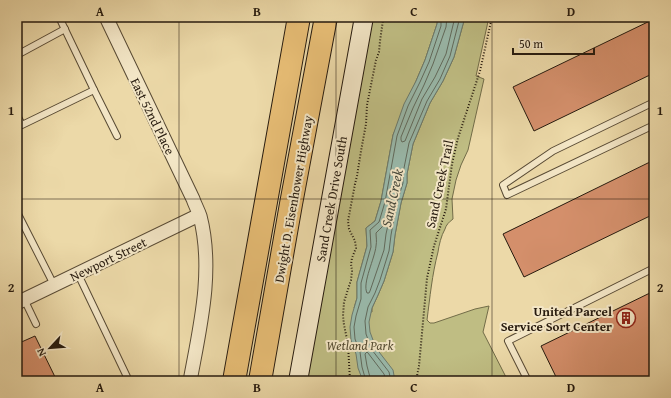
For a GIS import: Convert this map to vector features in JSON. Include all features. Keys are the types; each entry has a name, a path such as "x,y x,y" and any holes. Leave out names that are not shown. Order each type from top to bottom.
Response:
{"highway":[{"name":"Dwight D. Eisenhower Highway","path":"234,381 299,17"},
{"name":"Dwight D. Eisenhower Highway","path":"260,381 326,17"}],"main road":[{"name":"Sand Creek Drive South","path":"298,381 364,17"}],"street":[{"name":"East 52nd Place","path":"109,18 200,214 205,245 206,282 190,381"},
{"name":"Newport Street","path":"21,301 200,214"}],"lane":[{"path":"59,17 117,136"},
{"path":"17,55 65,29"},
{"path":"17,115 22,125 94,90"},
{"path":"654,102 553,151 502,185 507,195 654,125"},
{"path":"17,212 54,285"},
{"path":"528,381 508,342 654,268"},
{"path":"78,274 129,381"},
{"path":"21,301 36,324"}],"path":[{"name":"Sand Creek Trail","path":"416,381 419,366 427,278 434,246 446,209 452,164 458,138 480,71 492,17"},
{"path":"350,381 348,344 343,316 344,302 351,280 352,258 356,248 348,222 355,184 358,176 366,124 367,105 379,52 383,20"}],"green space":[{"name":"Wetland Park","path":"373,17 438,17 425,60 393,135 381,201 375,221 366,228 367,246 357,282 357,298 354,308 372,312 372,308 384,281 393,252 401,203 407,183 407,174 413,144 430,103 443,81 454,57 465,17 489,17 476,76 484,79 468,150 456,180 452,199 453,219 446,226 440,243 427,320 430,323 434,323 475,309 489,306 483,332 508,381 306,381"}],"water":[{"name":"Sand Creek","path":"438,17 465,17 454,57 443,81 430,103 413,144 407,174 407,183 401,203 393,252 384,281 372,308 369,322 370,332 376,348 393,370 395,381 363,381 351,340 350,327 357,298 357,282 367,246 366,228 375,221 381,201 393,135 404,104 425,60"}],"building":[{"path":"654,19 654,73 534,131 513,87"},
{"path":"654,160 654,214 524,277 503,234"},
{"name":"United Parcel Service Sort Center","path":"654,291 654,381 558,381 541,346"},
{"path":"35,336 57,381 17,381 17,344"}],"place":[{"name":"United Parcel Service Sort Center","path":"626,318"}]}
